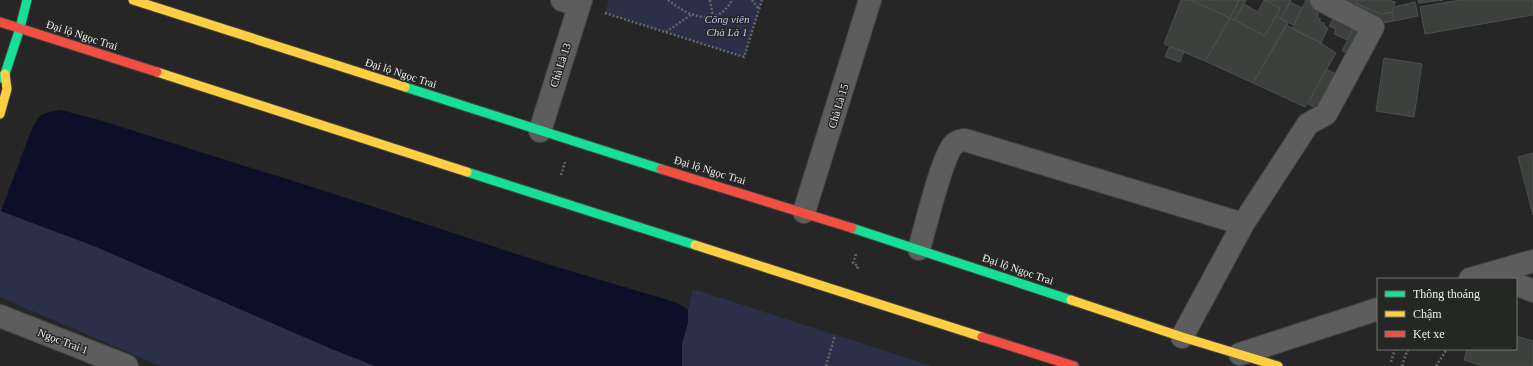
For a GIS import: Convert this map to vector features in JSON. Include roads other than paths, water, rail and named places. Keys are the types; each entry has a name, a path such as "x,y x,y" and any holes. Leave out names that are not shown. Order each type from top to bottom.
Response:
{"main road":[{"path":"0,114 7,89 2,76 20,28 27,0"},
{"name":"Đại lộ Ngọc Trai","path":"133,0 540,131 804,212 1182,337 1278,366"},
{"name":"Đại lộ Ngọc Trai","path":"0,22 1074,366"}],"street":[{"name":"Chà Là 15","path":"804,212 870,0"},
{"path":"1182,337 1243,224 1308,124 1326,114 1373,27 1321,0"},
{"name":"Chà Là 13","path":"540,131 574,2"},
{"path":"919,249 948,153 954,144 960,140 975,139 1187,204 1243,224"},
{"path":"1487,277 1533,261"},
{"path":"1517,284 1533,291"},
{"path":"1240,354 1377,309"},
{"name":"Ngọc Trai 1","path":"0,316 127,366"}],"park label":[{"name":"Công viên Chà Là 1","path":"727,25"}]}
